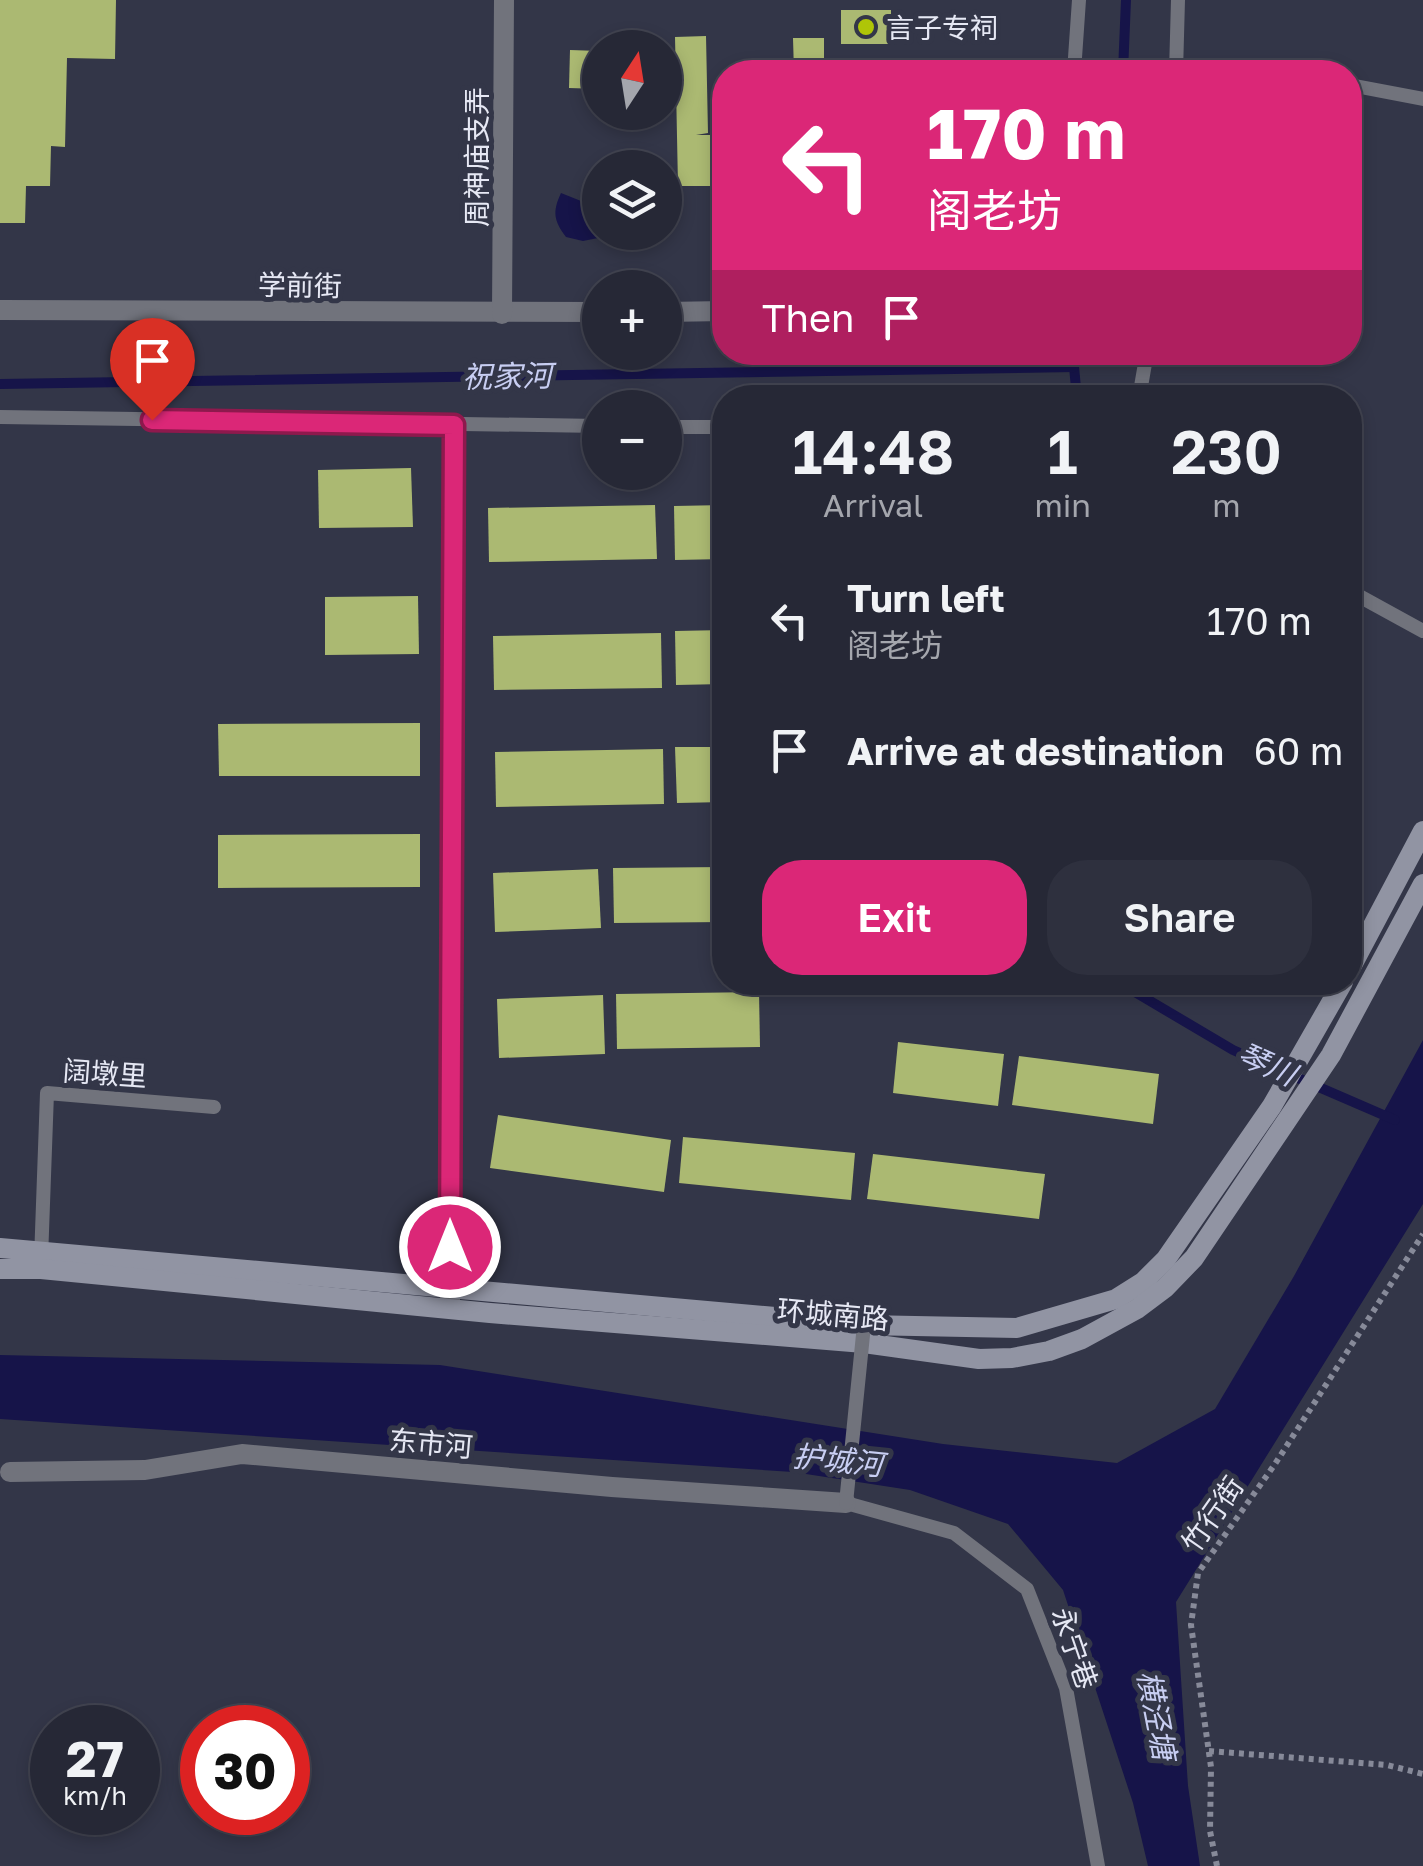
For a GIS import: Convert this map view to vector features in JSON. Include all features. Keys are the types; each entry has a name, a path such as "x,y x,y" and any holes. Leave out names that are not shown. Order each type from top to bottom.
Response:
{"main road":[{"path":"1362,946 1423,831"},
{"name":"环城南路","path":"0,1248 41,1259 450,1309 864,1334 1017,1328 1116,1299 1143,1282 1166,1259 1280,1112 1331,1054 1423,884"},
{"name":"环城南路","path":"0,1269 41,1259 450,1286 864,1334 979,1359 1030,1354 1082,1339 1165,1288 1194,1258 1280,1112 1336,995"}],"street":[{"name":"周神庙支弄","path":"502,314 504,0"},
{"name":"学前街","path":"0,310 582,312"},
{"path":"682,312 712,311"},
{"path":"450,1309 454,425"},
{"name":"东市河","path":"10,1472 145,1470 242,1454 612,1487 846,1502"}],"lane":[{"path":"1075,60 1079,0"},
{"path":"1176,60 1178,0"},
{"path":"1362,87 1423,99"},
{"path":"0,417 582,426"},
{"path":"682,427 712,427"},
{"path":"1362,598 1423,631"},
{"name":"阔墩里","path":"41,1259 47,1093 214,1107"},
{"path":"846,1502 864,1334"},
{"name":"永宁巷","path":"846,1502 954,1533 1027,1589 1066,1688 1098,1866"}],"path":[{"name":"竹行街","path":"1216,1866 1210,1831 1209,1751 1191,1625 1198,1573 1285,1449 1423,1234"},
{"path":"1209,1751 1387,1765 1423,1774"}],"water":[{"path":"561,193 582,201 582,241 566,237 559,226 556,206"},
{"path":"1423,1040 1423,1204 1176,1602 1188,1786 1200,1866 1148,1866 1133,1803 1063,1590 1008,1524 910,1490 793,1472 0,1419 0,1355 440,1365 943,1444 1117,1463 1215,1409 1294,1276"}],"building":[{"path":"0,0 116,0 115,59 67,58 65,147 51,146 50,186 26,186 25,223 0,223"},
{"name":"言子专祠","path":"841,10 891,10 891,44 841,44"},
{"path":"706,36 708,133 696,135 712,135 712,186 682,186 682,150 677,150 677,130 682,130 682,37"},
{"path":"793,38 824,38 824,60 794,60"},
{"path":"570,50 582,50 582,88 569,88"},
{"path":"411,468 413,527 319,528 318,470"},
{"path":"655,505 657,559 489,562 488,508"},
{"path":"712,505 712,559 675,560 674,506"},
{"path":"418,596 419,654 325,655 325,597"},
{"path":"712,630 712,684 676,685 675,631"},
{"path":"661,633 662,688 494,690 493,636"},
{"path":"420,723 420,776 219,776 218,724"},
{"path":"675,747 712,747 712,802 677,803"},
{"path":"663,749 664,804 496,807 495,752"},
{"path":"420,834 420,887 218,888 218,835"},
{"path":"712,867 712,922 614,923 613,868"},
{"path":"598,869 601,928 495,932 493,873"},
{"path":"616,994 759,995 760,1047 617,1049"},
{"path":"603,995 605,1054 499,1058 497,999"},
{"path":"898,1042 1004,1054 998,1106 893,1093"},
{"path":"1019,1056 1159,1074 1153,1124 1012,1105"},
{"path":"498,1115 671,1140 664,1192 490,1168"},
{"path":"683,1137 855,1153 851,1200 679,1183"},
{"path":"873,1154 1045,1174 1039,1219 867,1199"}],"waterway":[{"name":"琴川","path":"1124,60 1126,0"},
{"name":"琴川","path":"1074,365 1076,385"},
{"name":"祝家河","path":"0,384 1074,367"},
{"name":"琴川","path":"1140,995 1233,1050 1395,1120"}],"place":[{"name":"言子专祠","path":"866,27"}],"route":[{"path":"152,420 454,425 450,1247"}],"water label":[{"name":"护城河","path":"838,1460"},
{"name":"横泾塘","path":"1157,1715"}]}
